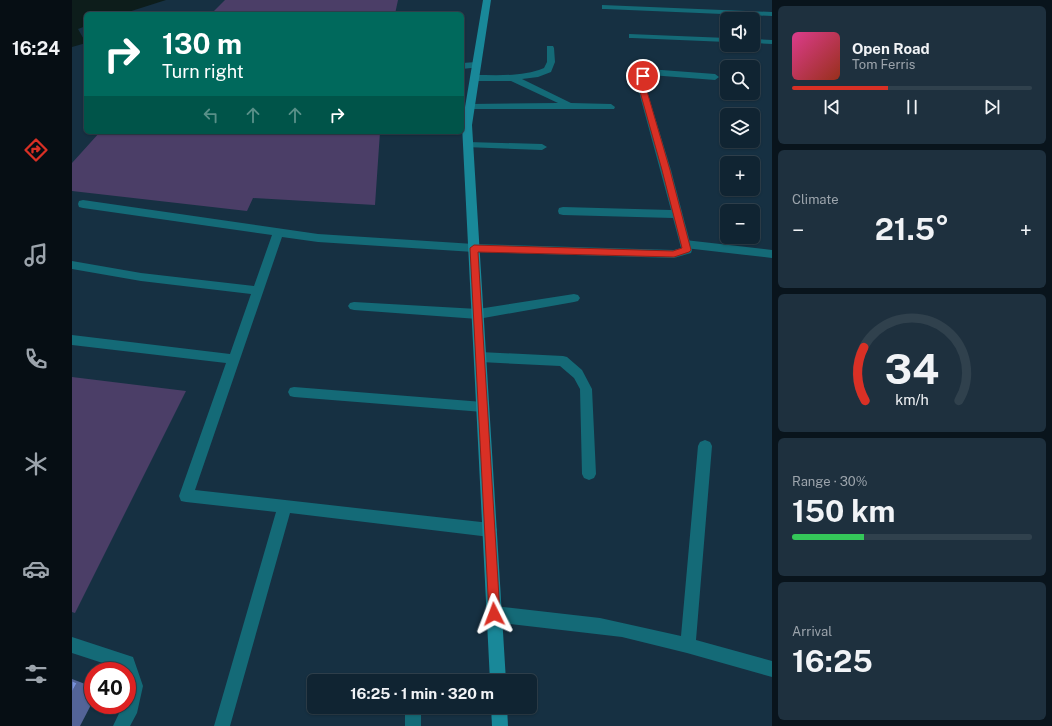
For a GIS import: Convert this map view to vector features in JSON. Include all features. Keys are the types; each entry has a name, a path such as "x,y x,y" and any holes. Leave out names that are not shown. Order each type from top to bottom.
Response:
{"street":[{"path":"487,0 467,125 498,674"},
{"path":"605,7 772,14"},
{"path":"632,36 720,40"},
{"path":"760,41 772,42"},
{"path":"474,78 512,78 535,75 548,70 551,62 550,48"},
{"path":"464,66 477,65"},
{"path":"83,204 318,238 474,248 674,254 687,250 640,81 648,72 715,77"},
{"path":"512,78 569,106"},
{"path":"470,107 611,107"},
{"path":"468,145 542,147"},
{"path":"563,211 677,214"},
{"path":"278,232 186,496 490,530"},
{"path":"685,244 772,254"},
{"path":"72,264 141,277 258,291"},
{"path":"354,306 478,314 574,298"},
{"path":"72,340 233,359"},
{"path":"480,357 563,361 578,374 586,389 588,474"},
{"path":"294,392 483,407"},
{"path":"688,645 705,446"},
{"path":"222,726 285,506"},
{"path":"494,614 600,626 688,645 772,669"},
{"path":"72,645 127,663 135,686 129,713 122,726"},
{"path":"499,714 500,726"}],"shaded area":[{"path":"72,0 166,0 128,12 84,12 84,27 78,29 84,40 84,44 72,47"},
{"path":"225,0 398,0 395,12 213,12"},
{"path":"98,134 380,134 375,205 253,198 247,211 72,191 72,163"},
{"path":"72,377 186,391 75,613 72,612"}],"building":[{"path":"72,681 77,683 72,692"}],"route":[{"path":"494,614 474,248 674,254 687,250 666,170 640,81 643,76"}]}
